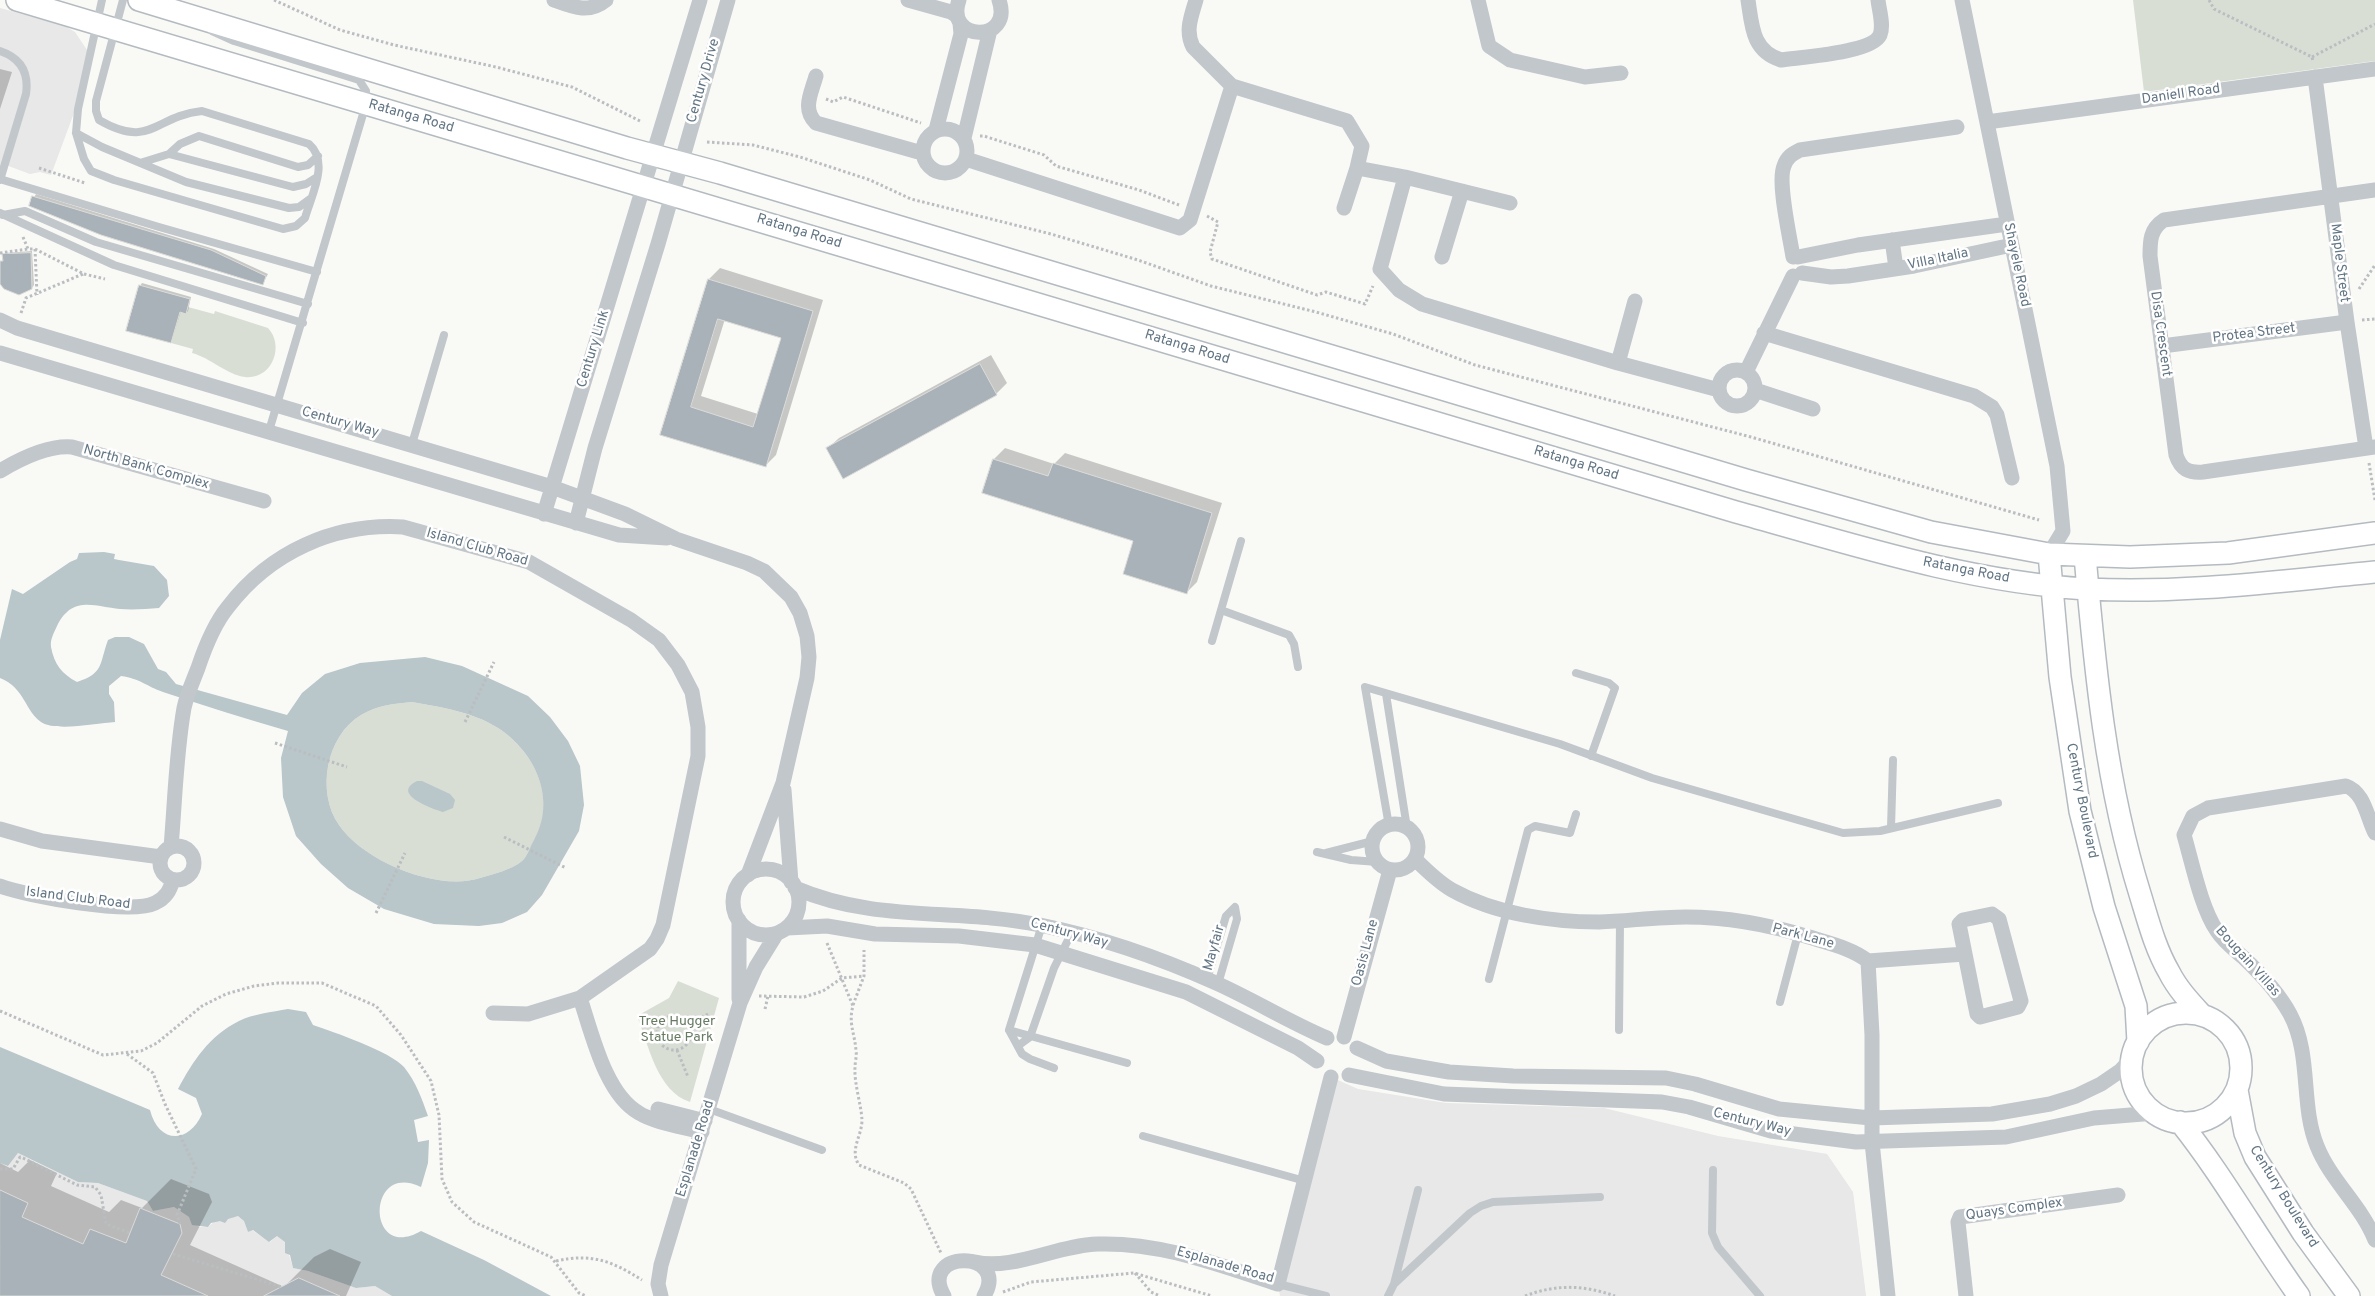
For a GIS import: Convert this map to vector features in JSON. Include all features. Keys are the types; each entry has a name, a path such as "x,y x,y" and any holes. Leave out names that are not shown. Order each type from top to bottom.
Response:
{"main road":[{"name":"Ratanga Road","path":"17,0 1736,512 1924,564 2051,585 2088,588 2223,586 2375,572"},
{"path":"139,0 1746,480 1931,532 2049,554 2085,556 2181,556 2375,533"},
{"path":"2286,545 2375,548"},
{"name":"Century Boulevard","path":"2049,554 2060,677 2080,812 2104,906 2136,1006 2135,1050"},
{"path":"2085,556 2102,714 2116,801 2130,863 2152,935 2168,971 2179,988 2201,1014 2223,1026 2235,1041 2242,1065 2237,1090 2227,1105 2214,1116 2198,1122 2180,1122 2166,1119 2155,1113 2142,1100 2136,1089 2132,1077 2135,1050 2146,1030 2162,1018 2179,1013 2201,1014"},
{"name":"Century Boulevard","path":"2237,1090 2244,1133 2255,1157 2303,1233 2349,1296"},
{"path":"2180,1122 2211,1163 2258,1237 2299,1296"}],"street":[{"path":"554,0 578,8 589,9 606,0"},
{"name":"Century Drive","path":"643,185 654,155 700,0"},
{"name":"Century Drive","path":"672,194 728,0"},
{"path":"908,0 951,12 974,33 990,30 997,25 1001,17 1002,8 1000,0"},
{"path":"959,0 958,19 961,34 937,127 923,144 922,153 926,164 936,172 948,174 959,170 966,159 968,149 964,135 990,30"},
{"path":"1196,0 1188,30 1189,40 1193,47 1232,86 1347,121 1362,146 1344,208"},
{"path":"1478,0 1490,46 1510,60 1586,77 1621,73"},
{"path":"1748,0 1752,31 1756,42 1768,55 1781,60 1862,48 1875,42 1881,34 1878,0"},
{"name":"Shayele Road","path":"1962,0 2057,466 2063,531"},
{"name":"Daniell Road","path":"1987,122 2375,69"},
{"path":"816,76 808,109 809,116 816,123 922,153"},
{"name":"Maple Street","path":"2315,77 2347,322 2370,451"},
{"path":"966,159 1180,228 1190,220 1232,86"},
{"path":"937,127 956,131 964,135"},
{"path":"1746,372 1764,333 1805,264 1795,257 1782,182 1783,167 1791,154 1800,150 1957,127"},
{"path":"1357,168 1405,177 1510,203"},
{"path":"1405,177 1380,269 1399,290 1422,304 1618,363 1720,390"},
{"name":"Century Link","path":"544,514 643,185"},
{"name":"Disa Crescent","path":"2370,451 2190,473 2182,467 2176,455 2150,256 2150,240 2157,225 2164,220 2375,190"},
{"path":"1442,257 1462,191"},
{"path":"576,523 598,439 672,194"},
{"name":"Villa Italia","path":"1795,257 1858,245 2007,224"},
{"path":"1892,240 1896,268"},
{"name":"Villa Italia","path":"1798,275 1831,277 1864,273 2012,245"},
{"path":"1618,363 1636,301"},
{"name":"Century Way","path":"0,320 17,328 278,404 552,487 625,514 676,539 747,563 764,571 791,597 800,613 807,636 809,657 807,678 783,783 748,875"},
{"name":"Protea Street","path":"2162,346 2347,322"},
{"path":"1764,333 1974,396 1984,401 1997,415 2012,478"},
{"name":"Century Way","path":"0,354 619,535 676,539"},
{"path":"1732,370 1746,372 1751,377 1755,390 1748,402 1735,406 1723,399 1720,390 1721,379 1732,370"},
{"path":"1755,390 1813,408"},
{"name":"North Bank Complex","path":"0,471 16,462 42,452 67,447 264,501"},
{"name":"Island Club Road","path":"166,852 185,706 207,644 226,608 254,577 286,553 324,537 383,526 403,527 529,562 631,620 659,640 678,665 692,692 698,727 698,756 663,925 650,949 580,998 528,1014 493,1013"},
{"path":"2049,554 2063,531 2085,556"},
{"name":"Century Way","path":"783,783 793,885 833,902 869,910 998,918 1072,932 1147,955 1213,982 1297,1026 1327,1038"},
{"name":"Bougain Villas","path":"2375,833 2359,795 2353,788 2346,786 2208,808 2193,816 2184,835 2208,912 2218,932 2273,988 2296,1025 2302,1047 2310,1117 2316,1145 2329,1168 2367,1222 2375,1240"},
{"path":"1388,826 1407,828 1416,839 1417,853 1414,859 1404,868 1384,866 1374,855 1373,841 1382,829 1388,826"},
{"path":"0,829 42,842 166,852 184,848 189,851 194,862 190,874 186,878 173,880 163,874 160,863 166,852"},
{"name":"Park Lane","path":"1414,859 1432,876 1453,890 1508,910 1564,920 1620,921 1704,918 1737,921 1798,934 1845,949 1868,961"},
{"name":"Oasis Lane","path":"1344,1037 1384,866"},
{"path":"758,870 769,870 782,874 793,885 798,896 798,908 794,920 782,930 767,935 755,933 746,928 739,920 734,908 734,895 738,885 748,875 758,870"},
{"name":"Island Club Road","path":"0,886 28,895 127,907 155,903 169,891 173,880"},
{"path":"1992,914 1998,917 2021,1002 2020,1006 1983,1017 1979,1016 1965,954 1960,922 1992,914"},
{"name":"Esplanade Road","path":"739,920 740,1003"},
{"name":"Century Way","path":"782,930 827,926 875,934 959,936 1035,945 1186,992 1298,1048 1317,1061"},
{"name":"Esplanade Road","path":"659,1290 661,1264 740,1003 756,967 782,930"},
{"path":"1888,1296 1872,1142 1872,1036 1868,961 1965,954"},
{"path":"580,998 609,1078 620,1096 637,1109 705,1121"},
{"path":"1334,1036 1344,1037 1350,1040 1357,1048 1358,1063 1349,1075 1340,1078 1331,1077 1322,1071 1317,1061 1318,1050 1327,1038 1334,1036"},
{"name":"Century Way","path":"1357,1048 1386,1061 1449,1072 1513,1076 1666,1078 1695,1084 1779,1109 1871,1118 1992,1114 2050,1104 2076,1096 2101,1084 2120,1071 2135,1050"},
{"name":"Century Way","path":"1349,1075 1444,1094 1662,1102 1689,1107 1772,1131 1856,1142 2006,1137 2094,1118 2155,1113"},
{"name":"Esplanade Road","path":"943,1273 959,1260 994,1264 1022,1259 1066,1247 1096,1244 1148,1246 1178,1252 1278,1284 1331,1077"},
{"name":"Quays Complex","path":"1966,1296 1958,1222 1960,1217 2118,1195"},
{"name":"Esplanade Road","path":"988,1293 1006,1267 1022,1259"},
{"path":"975,1262 986,1272 988,1293"},
{"path":"931,1296 943,1273"},
{"path":"943,1273 940,1286 944,1296"}],"lane":[{"path":"102,0 106,26 96,101 96,111 100,120 127,133 149,131 167,120 188,112 202,111 302,141 313,148 318,156 320,165 305,218 300,224 283,229 114,180 91,171 84,160 76,133 78,110 106,26 123,0"},
{"path":"185,14 217,34 234,41 358,80 366,90 366,104 269,432"},
{"path":"0,51 10,54 19,62 28,81 26,94 0,180 317,272"},
{"path":"76,133 102,147 186,182 289,208 299,207 310,199"},
{"path":"140,163 169,154 180,144 199,136 301,167 310,164 318,156"},
{"path":"169,154 293,187 306,184 317,177"},
{"path":"2,214 25,211 96,242 308,304"},
{"path":"2,214 105,262 303,322"},
{"path":"412,444 444,336"},
{"path":"1212,642 1241,541"},
{"path":"1221,610 1289,635 1294,644 1298,667"},
{"path":"1576,673 1609,683 1615,688 1591,756"},
{"path":"1388,826 1365,687 1560,744 1652,778 1843,833 1891,828 1998,804"},
{"path":"1386,694 1407,828"},
{"path":"1891,828 1893,760"},
{"path":"1489,979 1529,828 1535,826 1568,834 1572,832 1576,814"},
{"path":"1326,853 1373,841"},
{"path":"1317,852 1384,866"},
{"name":"Mayfair","path":"1235,907 1237,919 1213,982 1226,916 1235,907"},
{"path":"1619,1030 1620,921"},
{"path":"1009,1030 1042,925"},
{"path":"1019,1045 1030,1037 1062,952 1072,932"},
{"path":"1780,1002 1798,934"},
{"path":"1009,1030 1127,1063"},
{"path":"1009,1030 1019,1045 1022,1054 1054,1068"},
{"path":"705,1121 822,1150"},
{"path":"1143,1136 1304,1182"},
{"path":"1713,1170 1712,1233 1718,1247 1760,1296"},
{"path":"1388,1296 1394,1284 1418,1190"},
{"path":"1394,1284 1470,1213 1480,1206 1494,1202 1600,1197"},
{"path":"1278,1284 1326,1296"}],"path":[{"path":"274,0 340,30 572,87 640,122"},
{"path":"2209,0 2214,9 2312,57"},
{"path":"2312,57 2375,24"},
{"path":"2312,57 2315,77"},
{"path":"812,93 833,102 843,97 937,127"},
{"path":"964,135 984,136 1044,155 1056,166 1158,196 1218,222 1210,252 1212,259 1230,266 1317,295 1326,292 1364,304 1372,287 1390,280"},
{"path":"707,142 753,145 800,157 870,180 911,199 1051,234 1138,260 1211,286 1383,332 1475,365 1751,436 2039,520"},
{"path":"23,236 28,249"},
{"path":"35,249 37,295"},
{"path":"0,253 35,249 84,274 104,279"},
{"path":"20,316 26,298 84,274"},
{"path":"2370,451 2375,500"},
{"path":"465,722 494,662"},
{"path":"275,743 347,767"},
{"path":"504,837 566,868"},
{"path":"376,913 405,853"},
{"path":"825,938 853,1006"},
{"path":"864,950 864,976 850,1017 857,1053 855,1066 862,1121 855,1150 856,1161 859,1165 904,1183 911,1189 943,1273"},
{"path":"755,996 804,997 823,992 842,978 864,976"},
{"path":"0,1011 103,1056 141,1051 157,1043 202,1006 226,994 254,986 278,983 322,983 376,1006 402,1035 431,1081 439,1115 442,1179 452,1202 474,1222 495,1233 535,1249 556,1261 564,1276 579,1293 586,1296"},
{"path":"765,1009 768,996"},
{"path":"688,1024 708,1014"},
{"path":"671,1017 678,1017 688,1024 690,1037 688,1043 677,1050 664,1047 660,1042 657,1030 665,1019 671,1017"},
{"path":"677,1050 688,1077"},
{"path":"127,1054 154,1072 165,1104 196,1168 177,1215 180,1224"},
{"path":"0,1169 13,1169 20,1157 77,1185 95,1187 100,1195 106,1224 130,1234"},
{"path":"173,1254 282,1287"},
{"path":"556,1261 576,1257 596,1258 614,1264 659,1290"},
{"path":"988,1293 1001,1292 1031,1282 1134,1273 1212,1296"},
{"path":"1134,1273 1151,1292 1160,1296"},
{"path":"1525,1296 1556,1288 1582,1286 1615,1296"}],"shaded area":[{"path":"0,8 65,26 75,32 89,53 88,75 51,175 40,172 30,174 6,165 0,176"},
{"path":"104,552 115,554 114,559 154,566 167,580 169,596 159,608 120,609 84,605 77,606 63,616 57,626 51,647 54,659 60,668 67,676 77,682 92,675 99,667 108,640 115,637 129,637 144,644 158,669 166,672 176,684 287,715 302,693 325,674 360,663 425,657 462,666 528,696 550,717 568,741 580,766 584,805 579,831 542,895 527,912 502,923 479,926 434,924 384,909 348,888 321,864 296,836 283,797 281,758 288,731 157,690 134,679 121,676 109,686 109,694 114,702 115,722 66,727 48,725 41,722 31,712 20,693 8,682 0,678 0,640 12,589 23,594 77,559 79,553","holes":["412,702 456,711 488,722 511,738 523,750 539,778 543,794 543,810 540,826 533,842 525,857 518,864 480,878 463,881 444,881 423,877 383,861 365,850 350,838 339,825 332,812 328,797 327,781 328,766 340,736 349,724 373,709 392,704"]},
{"path":"417,781 422,781 450,794 455,800 453,808 443,812 416,800 408,791 410,786"},
{"path":"288,1009 306,1012 313,1025 362,1043 397,1061 404,1067 418,1091 428,1116 414,1120 418,1142 429,1140 428,1163 421,1187 403,1182 390,1187 382,1197 380,1211 382,1224 390,1234 403,1237 421,1231 484,1260 551,1296 392,1296 375,1286 356,1288 308,1271 293,1268 290,1255 285,1253 285,1242 277,1236 269,1242 253,1230 248,1232 244,1221 238,1216 228,1219 225,1223 220,1221 211,1223 208,1227 192,1225 189,1217 174,1207 153,1211 147,1201 98,1183 78,1182 18,1153 8,1166 0,1163 0,1047 150,1110 154,1121 166,1134 182,1135 196,1124 202,1114 196,1098 178,1089 203,1050 219,1034 239,1021 256,1015"},
{"path":"1331,1077 1358,1089 1446,1103 1604,1108 1718,1136 1827,1154 1853,1192 1866,1296 1280,1296 1278,1284"},
{"path":"18,1153 78,1182 98,1183 147,1201 153,1211 174,1207 189,1217 199,1227 208,1227 215,1221 238,1216 244,1221 248,1232 252,1230 270,1242 277,1236 282,1237 293,1268 308,1271 356,1288 375,1286 392,1296 0,1296 0,1163 8,1166"}],"green space":[{"path":"2133,0 2375,0 2375,61 2144,92"},
{"path":"188,307 214,314 215,311 268,328 273,335 275,344 273,360 269,368 254,376 238,376 192,353 193,349 171,343 180,312 186,314"},
{"path":"412,702 456,711 488,722 511,738 523,750 539,778 544,810 541,826 534,842 525,857 518,864 480,878 463,881 444,881 423,877 383,861 365,850 350,838 339,825 332,812 328,797 327,781 328,766 340,736 349,724 373,709"},
{"name":"Tree Hugger Statue Park","path":"678,981 719,998 690,1102 669,1088 662,1078 650,1053 637,1016 669,998"}],"building":[{"path":"32,196 211,250 266,276 263,285 101,235 29,206"},
{"path":"31,253 32,289 19,295 4,289 0,284 0,261 3,261 2,254"},
{"path":"708,279 813,311 766,467 660,435","holes":["718,319 781,338 753,427 691,407"]},
{"path":"139,285 190,299 186,314 180,312 171,343 126,331"},
{"path":"980,364 997,395 843,479 826,448"},
{"path":"993,459 1048,476 1053,463 1212,513 1187,594 1123,574 1133,541 982,493"},
{"path":"0,1190 28,1203 22,1217 83,1244 90,1229 126,1243 140,1208 180,1224 182,1233 161,1275 208,1296 0,1296"},
{"path":"299,1278 340,1296 264,1296"}]}
